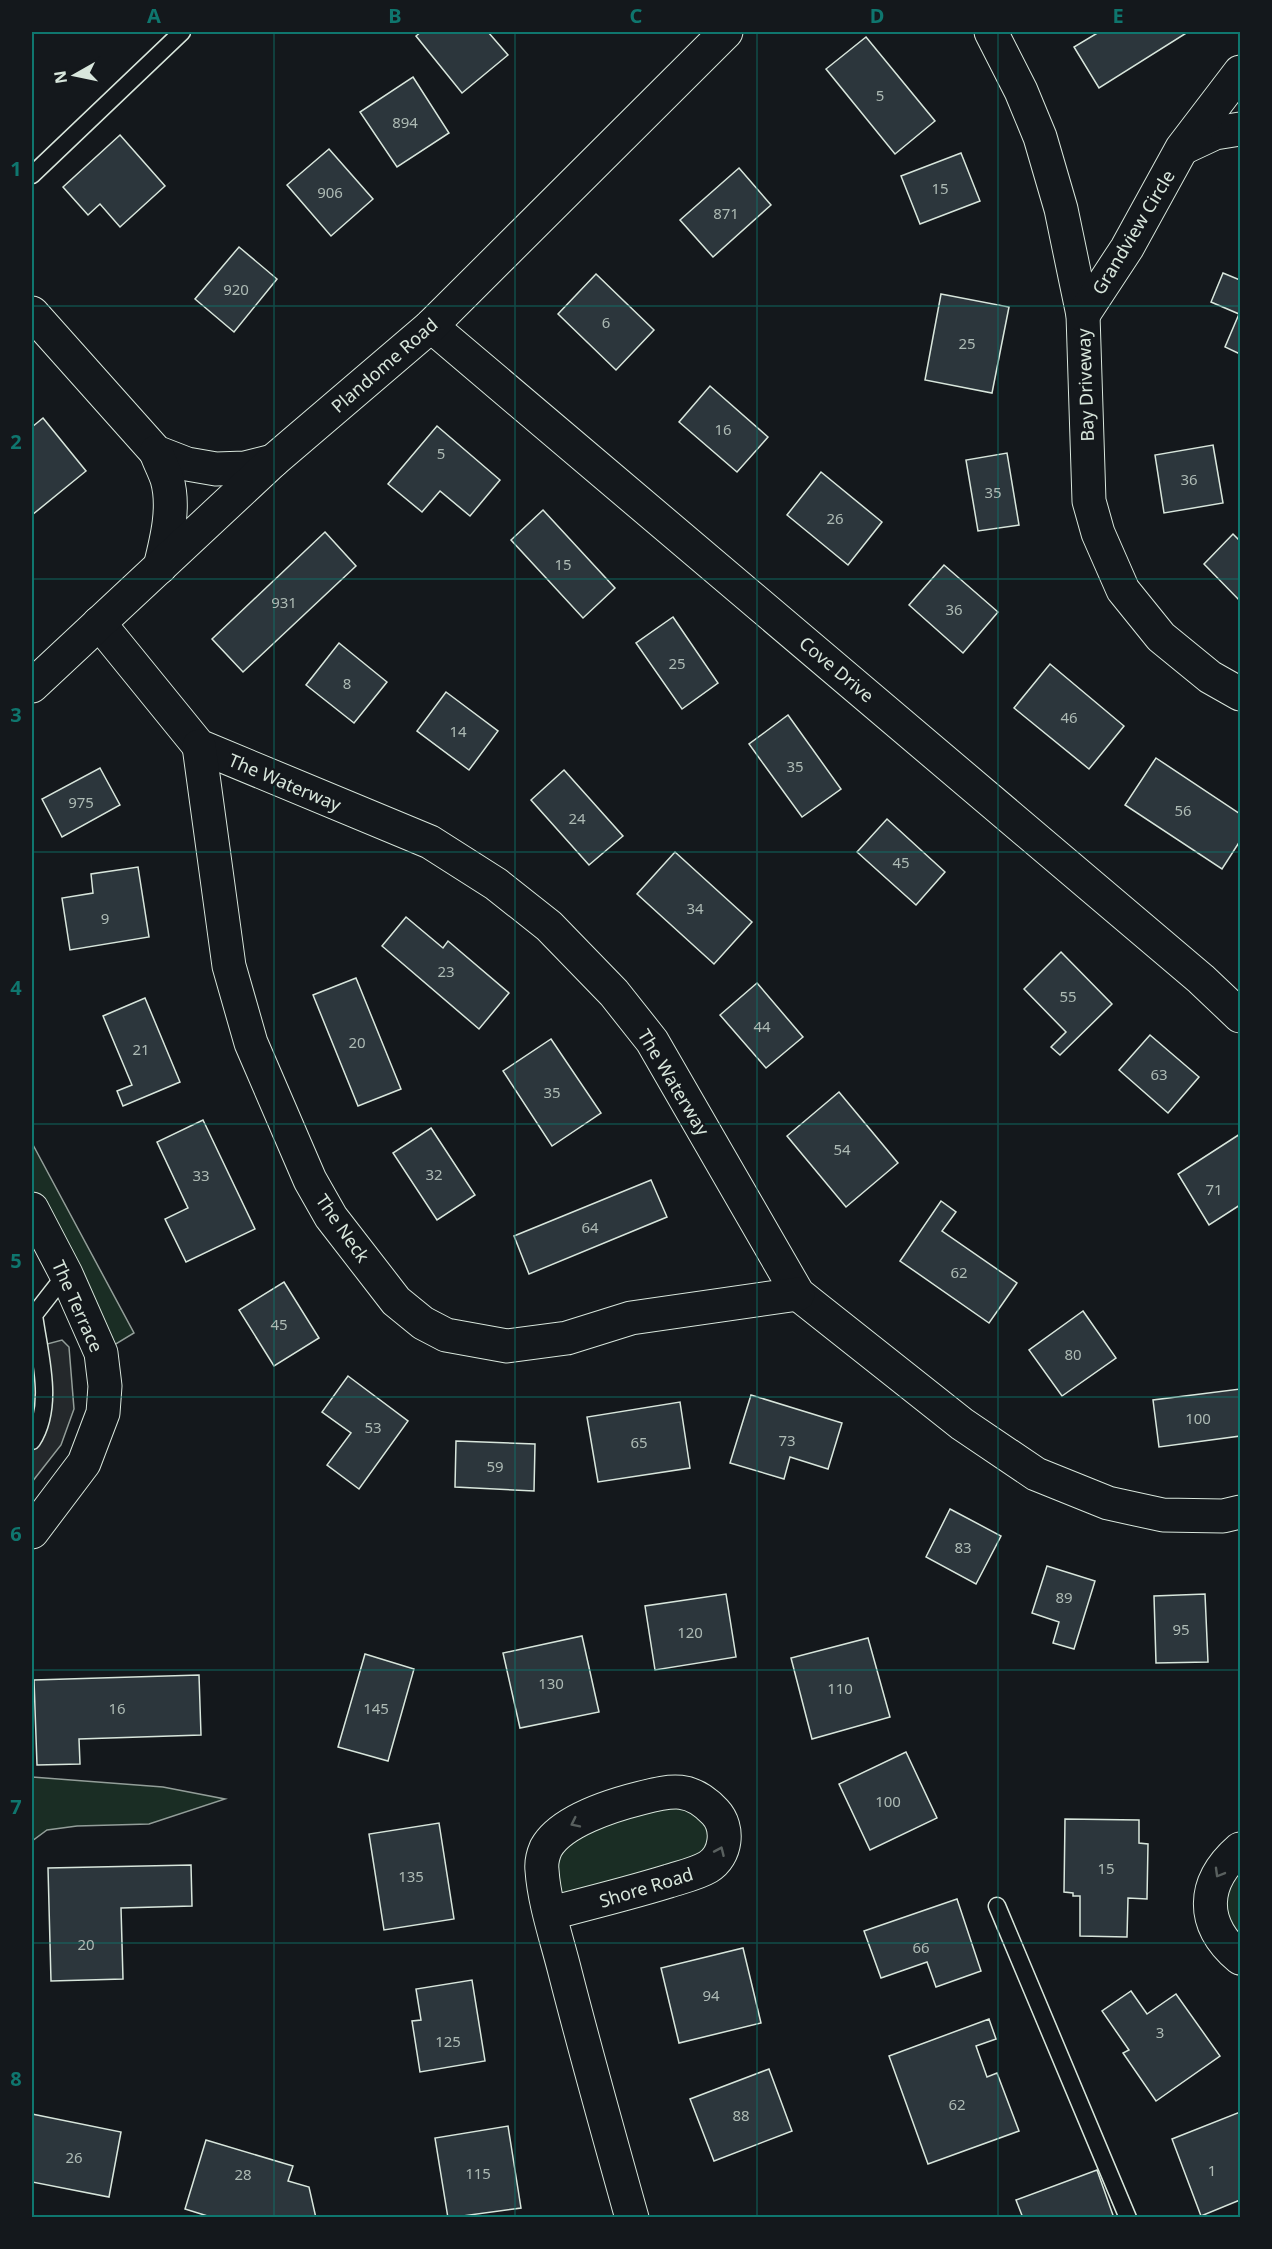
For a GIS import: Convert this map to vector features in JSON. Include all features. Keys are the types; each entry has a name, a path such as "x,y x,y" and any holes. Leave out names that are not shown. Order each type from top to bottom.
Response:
{"street":[{"name":"Plandome Road","path":"32,686 273,461 431,326 726,32"},
{"name":"Bay Driveway","path":"992,32 1021,91 1040,137 1061,209 1083,315 1089,501 1098,533 1124,590 1161,637 1210,677 1240,694"},
{"name":"Grandview Circle","path":"1083,315 1127,248 1182,148 1240,72"},
{"name":"Grandview Circle","path":"1182,148 1215,133 1240,129"},
{"path":"32,313 156,452 167,480 170,507 168,537 160,567"},
{"name":"Cove Drive","path":"431,326 1201,979 1240,1016"},
{"path":"156,452 187,464 216,469 245,468 273,461"},
{"name":"The Waterway","path":"99,623 199,746 430,842 496,884 549,926 614,993 652,1041 798,1294 962,1424 1036,1474 1108,1503 1163,1515 1223,1516 1240,1512"},
{"name":"The Neck","path":"199,746 229,966 251,1043 310,1180 331,1217 396,1301 423,1323 446,1335 507,1346 567,1338 631,1318 798,1294"},
{"name":"The Terrace","path":"32,1209 66,1274 101,1353 105,1386 103,1413 84,1463 32,1532"},
{"name":"Shore Road","path":"551,1913 633,1892 707,1867 722,1852 724,1844 719,1815 699,1798 689,1793 671,1791 621,1804 565,1828 554,1838 542,1857 543,1878 551,1913 579,2028 632,2217"},
{"path":"1240,1849 1225,1863 1214,1882 1210,1904 1215,1926 1226,1946 1240,1958"}],"lane":[{"path":"32,175 182,32"},
{"path":"32,1441 39,1430 45,1392 33,1316 66,1274"},
{"path":"998,1906 1128,2217"}],"green space":[{"path":"32,1143 134,1333 101,1353 32,1209"},
{"path":"32,1777 163,1787 225,1799 149,1824 77,1826 47,1830 32,1841"},
{"path":"671,1791 724,1844 551,1913 547,1847"},
{"path":"1240,1849 1240,1958 1214,1882"}],"shaded area":[{"path":"62,1340 69,1347 74,1409 61,1445 32,1482 32,1348"}],"building":[{"path":"421,32 488,32 508,55 462,93 416,36"},
{"path":"1099,32 1188,32 1099,88 1074,47"},
{"path":"866,37 935,121 895,154 826,69"},
{"path":"413,77 449,133 397,167 360,112"},
{"path":"120,135 165,186 120,227 100,204 88,215 63,187"},
{"path":"329,149 373,199 331,236 287,185"},
{"path":"961,153 980,201 920,224 901,176"},
{"path":"739,168 771,205 713,257 680,220"},
{"path":"239,247 277,279 234,332 195,299"},
{"path":"1223,273 1240,280 1240,354 1225,347 1239,314 1211,302"},
{"path":"596,274 654,330 616,370 558,314"},
{"path":"941,294 1009,307 992,393 925,380"},
{"path":"710,386 768,437 737,472 679,422"},
{"path":"43,418 86,471 32,515 32,427"},
{"path":"437,426 500,480 470,516 440,491 422,512 388,484"},
{"path":"1213,445 1223,503 1164,513 1155,455"},
{"path":"1007,453 1019,525 978,531 966,460"},
{"path":"821,472 882,522 848,565 787,515"},
{"path":"543,510 615,588 583,618 511,540"},
{"path":"325,532 356,566 243,672 212,639"},
{"path":"1233,534 1240,541 1240,601 1204,564"},
{"path":"944,565 998,612 963,653 909,605"},
{"path":"673,617 718,683 682,709 636,643"},
{"path":"339,643 387,682 354,723 306,685"},
{"path":"1050,664 1124,726 1089,769 1014,708"},
{"path":"446,692 498,731 469,770 417,731"},
{"path":"788,715 841,789 802,817 749,744"},
{"path":"1156,758 1240,814 1240,841 1222,869 1125,805"},
{"path":"100,768 120,805 62,837 42,799"},
{"path":"564,770 623,836 589,865 531,800"},
{"path":"887,819 945,872 916,905 857,852"},
{"path":"675,852 752,922 714,964 637,894"},
{"path":"138,867 149,937 70,950 62,898 93,893 91,874"},
{"path":"406,917 443,948 448,941 509,993 479,1029 382,946"},
{"path":"1061,952 1112,1004 1060,1055 1051,1047 1066,1032 1024,989"},
{"path":"356,978 401,1089 358,1106 313,995"},
{"path":"757,983 803,1037 766,1068 720,1015"},
{"path":"145,998 180,1082 123,1106 117,1091 132,1085 103,1016"},
{"path":"1150,1035 1199,1077 1168,1113 1119,1070"},
{"path":"551,1039 601,1113 552,1146 503,1071"},
{"path":"839,1092 898,1163 846,1207 787,1136"},
{"path":"203,1120 255,1229 186,1262 165,1219 188,1208 157,1142"},
{"path":"431,1128 475,1195 437,1220 393,1153"},
{"path":"1240,1134 1240,1205 1209,1225 1178,1174"},
{"path":"651,1180 667,1217 529,1274 514,1236"},
{"path":"941,1201 956,1212 942,1231 1017,1283 989,1323 900,1261"},
{"path":"284,1282 319,1338 274,1366 239,1310"},
{"path":"1083,1311 1116,1358 1062,1396 1029,1350"},
{"path":"348,1376 408,1421 359,1489 327,1465 351,1433 322,1412"},
{"path":"1240,1389 1240,1436 1159,1447 1153,1400"},
{"path":"751,1395 842,1423 828,1469 790,1457 784,1479 730,1463"},
{"path":"680,1402 690,1468 598,1482 587,1417"},
{"path":"456,1441 535,1444 534,1491 455,1487"},
{"path":"950,1509 1001,1536 976,1584 926,1557"},
{"path":"1047,1566 1095,1581 1074,1649 1053,1643 1059,1622 1032,1613"},
{"path":"726,1594 736,1657 655,1670 645,1606"},
{"path":"1205,1594 1208,1662 1156,1663 1154,1596"},
{"path":"582,1636 599,1712 520,1728 503,1653"},
{"path":"868,1638 890,1717 812,1739 791,1658"},
{"path":"365,1654 414,1669 388,1761 338,1747"},
{"path":"199,1675 201,1735 79,1739 80,1764 37,1765 34,1680"},
{"path":"906,1752 937,1818 870,1850 839,1784"},
{"path":"1065,1819 1139,1820 1139,1843 1148,1844 1147,1899 1128,1898 1127,1937 1080,1936 1080,1896 1064,1892"},
{"path":"439,1823 454,1919 384,1930 369,1834"},
{"path":"191,1865 192,1906 121,1908 123,1979 51,1981 48,1868"},
{"path":"957,1899 981,1971 936,1987 927,1962 881,1978 864,1931"},
{"path":"743,1948 761,2023 679,2043 661,1968"},
{"path":"472,1980 485,2061 420,2072 412,2021 421,2020 416,1989"},
{"path":"1131,1991 1147,2014 1176,1994 1220,2056 1156,2101 1123,2053 1129,2050 1102,2011"},
{"path":"989,2019 996,2039 976,2046 987,2077 997,2073 1019,2131 928,2164 889,2056"},
{"path":"769,2069 792,2131 714,2161 690,2099"},
{"path":"1240,2112 1240,2200 1201,2216 1172,2139"},
{"path":"32,2114 121,2132 109,2197 32,2182"},
{"path":"508,2126 521,2208 448,2218 435,2138"},
{"path":"206,2140 293,2166 288,2181 309,2187 316,2218 214,2218 185,2209"},
{"path":"1097,2170 1114,2218 1023,2218 1016,2200"}]}
